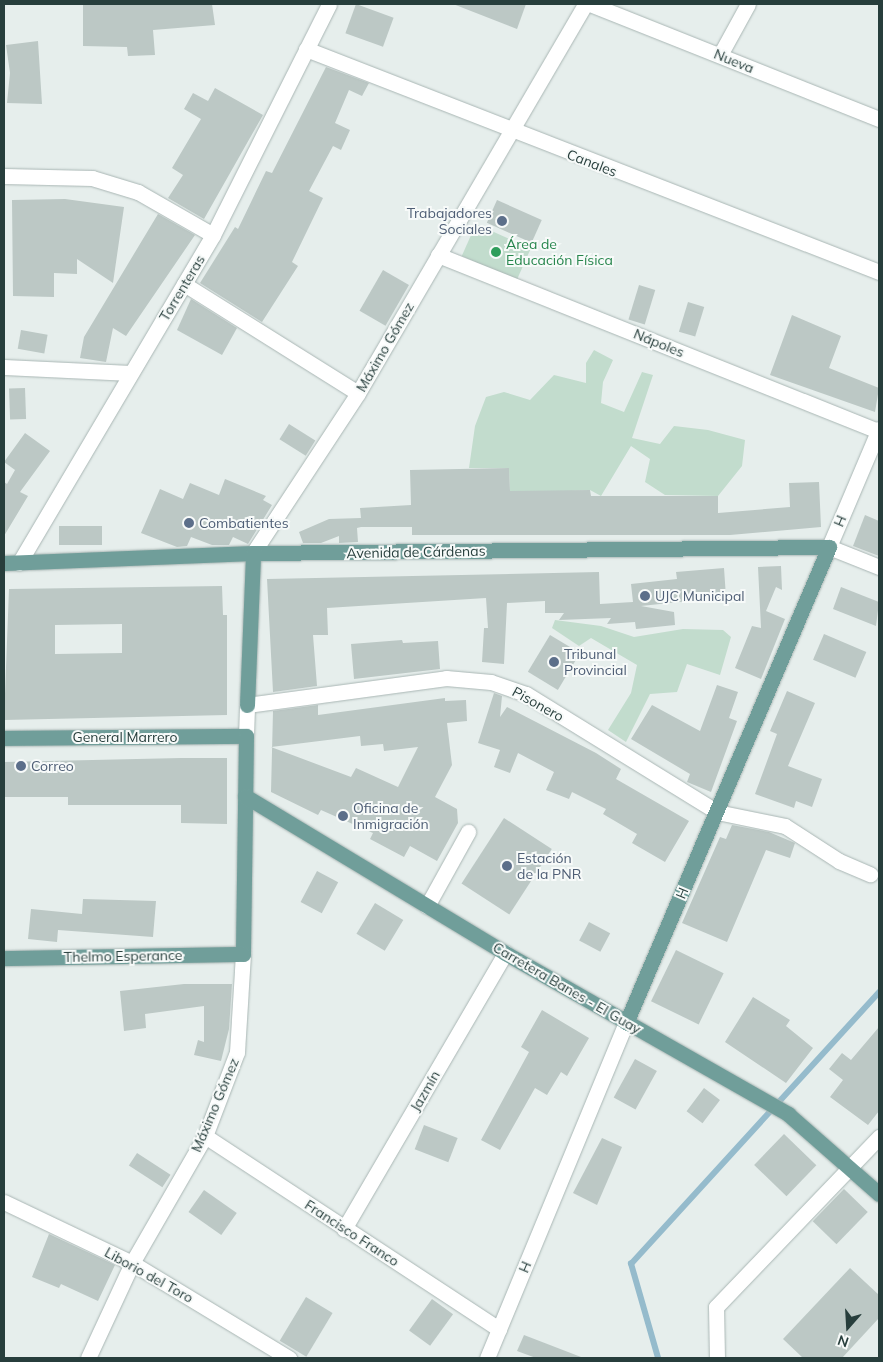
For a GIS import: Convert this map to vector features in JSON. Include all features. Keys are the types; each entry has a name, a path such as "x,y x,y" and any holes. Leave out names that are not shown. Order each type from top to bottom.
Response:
{"main road":[{"name":"Avenida de Cárdenas","path":"11,563 253,553 829,547"},
{"name":"H","path":"626,1023 829,547"},
{"path":"247,705 253,553"},
{"name":"General Marrero","path":"4,738 246,736"},
{"name":"Máximo Gómez","path":"243,954 246,736"},
{"name":"Carretera Banes - El Guay","path":"245,796 506,953 788,1114 879,1194"},
{"name":"Thelmo Esperance","path":"4,958 243,954"}],"street":[{"name":"Torrenteras","path":"11,563 131,373 213,235 329,4"},
{"name":"Máximo Gómez","path":"253,553 358,392 585,4"},
{"name":"Nueva","path":"590,4 879,119"},
{"path":"720,55 748,4"},
{"name":"Canales","path":"306,50 510,132 879,272"},
{"path":"4,176 92,178 138,192 213,235"},
{"name":"Nápoles","path":"438,254 879,431"},
{"path":"184,284 358,392"},
{"path":"4,366 131,373"},
{"name":"H","path":"829,547 879,431"},
{"path":"829,547 879,567"},
{"name":"Pisonero","path":"247,705 446,678 491,682 526,694 716,812"},
{"path":"246,736 247,705"},
{"path":"716,812 785,826 839,861 870,874"},
{"path":"427,906 468,832"},
{"name":"Jazmín","path":"344,1229 506,953"},
{"name":"Máximo Gómez","path":"88,1358 132,1263 205,1136 238,1052 243,954"},
{"name":"H","path":"487,1358 626,1023"},
{"name":"Francisco Franco","path":"205,1136 344,1229 500,1329"},
{"path":"717,1358 716,1307 879,1137"},
{"name":"Liborio del Toro","path":"4,1202 132,1263 289,1358"}],"green space":[{"name":"Área de Educación Física","path":"476,224 531,248 517,280 462,256"},
{"path":"594,350 613,360 603,382 601,403 624,412 642,372 653,375 632,438 660,444 674,426 708,430 745,440 742,466 718,496 665,495 645,482 650,459 631,446 601,496 590,490 510,494 509,468 469,468 475,426 486,397 504,392 530,400 554,375 586,383 586,363"},
{"path":"555,620 601,626 634,637 683,629 723,630 731,637 720,675 687,664 677,692 650,694 626,742 608,730 631,693 637,665 591,638 579,646 552,628"}],"building":[{"path":"83,4 212,4 215,25 153,30 155,55 128,56 127,47 83,46"},
{"path":"356,4 394,18 383,47 345,33"},
{"path":"453,4 526,4 517,29"},
{"path":"38,41 42,104 7,103 10,73 6,45"},
{"path":"326,67 369,83 362,96 349,90 335,123 350,130 341,150 333,146 309,191 323,198 292,262 298,266 262,322 200,283 235,227 238,229 266,171 272,173"},
{"path":"215,88 263,115 204,219 168,198 183,175 172,168 201,119 184,109 193,93 208,101"},
{"path":"65,199 124,207 113,283 77,259 77,274 54,273 54,297 13,296 12,200"},
{"path":"497,200 542,220 532,243 487,223"},
{"path":"158,214 195,235 126,336 113,328 106,362 80,358 84,337"},
{"path":"383,270 409,285 385,326 360,311"},
{"path":"639,285 655,290 645,324 628,319"},
{"path":"191,299 237,328 222,355 177,330"},
{"path":"688,302 704,307 695,337 679,332"},
{"path":"792,315 841,336 829,368 879,388 875,412 770,375"},
{"path":"21,330 48,335 44,353 18,349"},
{"path":"25,388 26,419 10,420 9,389"},
{"path":"289,424 315,440 306,456 279,439"},
{"path":"25,433 50,451 20,492 28,496 4,536 4,482 7,484 15,470 4,462"},
{"path":"509,468 510,491 590,490 591,496 718,496 718,513 790,507 789,483 819,482 821,527 730,535 412,535 412,527 361,527 357,528 358,542 339,543 339,536 321,543 303,543 299,532 329,519 361,518 360,508 411,505 410,470"},
{"path":"225,479 266,496 263,500 272,505 248,544 233,537 229,545 212,545 191,537 187,546 177,547 141,533 160,489 183,499 190,483 219,495"},
{"path":"865,515 879,521 879,556 853,546"},
{"path":"59,526 102,526 102,545 59,545"},
{"path":"781,566 782,590 776,587 766,611 785,619 761,679 735,668 752,626 761,628 758,567"},
{"path":"724,568 726,597 641,606 674,612 675,625 636,629 635,622 607,624 611,618 559,620 564,613 545,613 545,601 507,603 504,664 482,662 484,628 488,628 486,598 327,608 328,635 313,635 317,686 273,692 267,579 599,572 600,604 633,602 631,584 677,579 676,572"},
{"path":"222,586 223,615 227,615 227,715 4,720 9,589","holes":["122,624 122,653 55,654 55,625"]},
{"path":"841,587 879,602 876,626 833,609"},
{"path":"824,634 866,652 855,678 813,660"},
{"name":"Tribunal Provincial","path":"550,635 580,653 558,690 528,672"},
{"path":"402,640 403,643 438,641 440,669 354,679 351,644"},
{"path":"717,685 738,692 729,718 737,721 711,792 687,782 690,774 631,739 652,705 700,731"},
{"path":"787,691 815,703 788,766 822,779 812,807 796,801 794,808 755,794 777,734 770,731"},
{"path":"494,693 502,696 500,717 507,707 596,753 621,769 616,779 689,821 665,862 632,843 637,834 603,814 606,809 572,792 569,799 546,790 554,772 518,753 510,773 494,767 500,750 478,743"},
{"path":"445,698 445,701 466,700 467,721 447,723 452,765 435,797 457,809 458,823 437,861 410,846 404,857 370,839 373,833 321,810 318,815 271,792 272,747 273,711 318,705 318,715","holes":["360,736 361,746 383,744 384,751 418,747 398,787 356,768 351,777 272,747"]},
{"path":"227,758 227,824 181,823 181,805 68,805 68,797 4,797 4,762"},
{"name":"Estación de la PNR","path":"504,818 552,849 509,914 462,883"},
{"path":"732,825 769,832 795,843 790,858 766,850 727,942 682,923 720,837 726,839"},
{"path":"317,871 338,882 322,913 301,902"},
{"path":"83,899 156,901 153,937 58,930 57,942 28,939 31,909 82,914"},
{"path":"375,903 403,920 385,951 356,934"},
{"path":"589,922 610,933 600,952 579,941"},
{"path":"676,950 724,973 699,1024 651,1001"},
{"path":"184,984 232,984 229,1029 221,1061 194,1055 198,1040 204,1042 204,1006 145,1014 146,1028 124,1031 120,991"},
{"path":"753,997 790,1020 786,1026 813,1048 786,1083 725,1042"},
{"path":"542,1010 589,1038 567,1076 561,1072 547,1095 535,1088 500,1150 481,1140 529,1052 521,1047"},
{"path":"879,1027 879,1111 868,1125 830,1097 843,1080 829,1069 842,1053 851,1060"},
{"path":"635,1059 657,1071 636,1110 614,1097"},
{"path":"704,1088 720,1100 703,1123 687,1111"},
{"path":"424,1125 458,1138 448,1162 415,1149"},
{"path":"784,1134 816,1165 786,1196 754,1165"},
{"path":"602,1138 622,1147 597,1205 573,1193"},
{"path":"137,1153 171,1175 162,1187 129,1166"},
{"path":"844,1189 868,1212 836,1244 813,1221"},
{"path":"204,1190 237,1213 221,1235 189,1212"},
{"path":"49,1234 115,1265 98,1301 61,1284 59,1288 32,1277"},
{"path":"850,1268 879,1295 879,1318 842,1358 803,1358 783,1339"},
{"path":"306,1297 333,1313 306,1357 280,1341"},
{"path":"432,1299 453,1314 430,1346 409,1331"},
{"path":"524,1335 581,1358 536,1358 517,1351"}],"waterway":[{"path":"658,1358 631,1264 879,992"}],"place":[{"name":"Trabajadores Sociales","path":"502,221"},
{"name":"Área de Educación Física","path":"496,252"},
{"name":"Combatientes","path":"189,523"},
{"name":"UJC Municipal","path":"645,596"},
{"name":"Tribunal Provincial","path":"554,662"},
{"name":"Correo","path":"21,766"},
{"name":"Oficina de Inmigración","path":"343,816"},
{"name":"Estación de la PNR","path":"507,866"}]}
